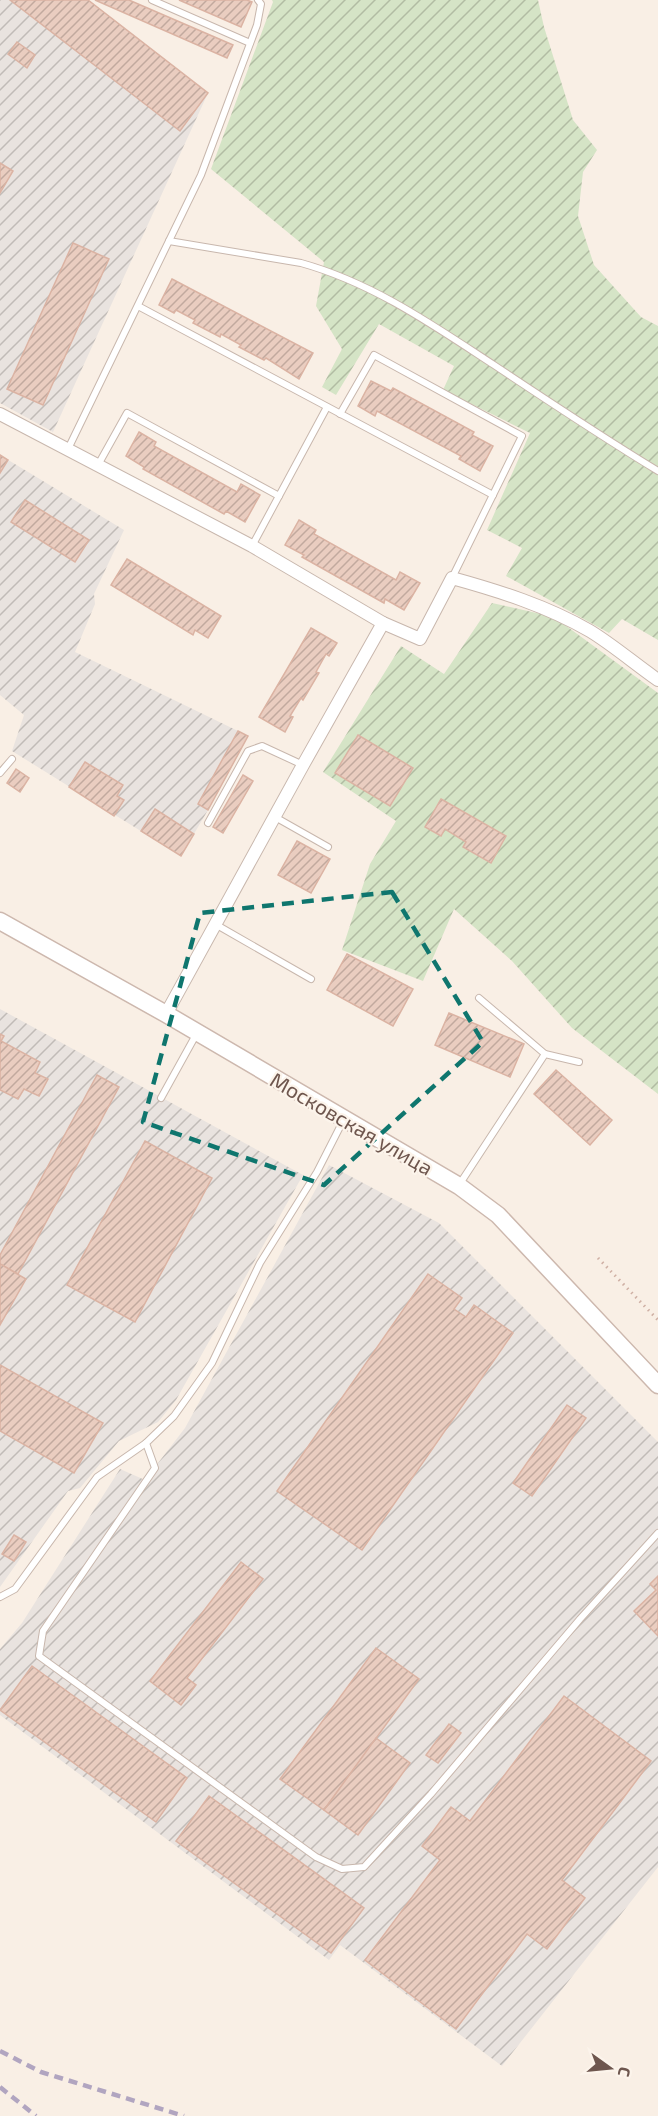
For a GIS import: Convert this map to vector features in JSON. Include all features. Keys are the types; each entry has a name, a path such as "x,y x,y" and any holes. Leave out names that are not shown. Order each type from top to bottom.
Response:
{"main road":[{"name":"Московская улица","path":"0,921 166,1014 459,1186 498,1215 658,1385"}],"street":[{"path":"0,414 252,546 383,623 420,639 452,578 491,589 556,614 590,631 658,680"},
{"path":"166,1014 383,623"}],"lane":[{"path":"152,0 250,43"},
{"path":"68,449 201,175 250,43 261,4 258,0"},
{"path":"169,241 323,269 369,288 418,315 658,471"},
{"path":"138,306 493,495"},
{"path":"340,414 374,355 522,436 452,578"},
{"path":"252,546 327,407"},
{"path":"98,465 127,413 279,496"},
{"path":"208,823 248,751 262,746 303,765"},
{"path":"0,773 12,759"},
{"path":"275,817 328,847"},
{"path":"215,924 311,979"},
{"path":"480,998 545,1054 579,1062"},
{"path":"161,1098 197,1033"},
{"path":"459,1186 545,1054"},
{"path":"0,1597 15,1589 97,1477 146,1443 174,1416 212,1363 260,1263 316,1172 344,1118"},
{"path":"146,1443 155,1468 43,1631 39,1656 316,1857 342,1869 364,1867 387,1844 580,1619 658,1533"}],"path":[{"path":"598,1258 658,1320"}],"highlighted area":[{"path":"392,892 483,1042 324,1185 143,1122 200,913"}],"shaded area":[{"path":"0,0 88,0 208,93 53,432 0,403"},
{"path":"0,455 124,530 94,594 95,604 75,652 238,731 198,804 208,810 181,856 12,751 24,715 0,695"},
{"path":"0,1009 303,1175 176,1400 158,1422 119,1441 80,1488 68,1491 0,1587"},
{"path":"329,1165 439,1223 658,1442 658,1867 502,2066 340,1945 329,1960 0,1715 0,1649 22,1623 120,1469 145,1480 185,1428"}],"green space":[{"path":"272,0 538,0 544,27 573,120 597,150 583,172 578,216 594,265 641,317 658,326 658,640 622,619 609,633 506,576 522,548 487,530 530,433 443,390 454,366 379,324 336,395 322,387 342,349 316,306 324,262 211,169"},
{"path":"492,603 554,617 658,693 658,1094 572,1028 512,961 454,909 423,981 342,950 370,864 396,821 323,772 401,646 444,674"}],"building":[{"path":"10,0 88,0 208,93 180,131"},
{"path":"95,0 129,0 233,45 227,58"},
{"path":"179,0 247,0 252,2 241,27"},
{"path":"17,42 35,55 27,68 8,54"},
{"path":"0,163 13,171 0,193"},
{"path":"73,243 109,259 43,405 7,389"},
{"path":"172,279 313,353 299,379 266,358 264,360 239,347 241,345 221,334 220,337 193,323 195,320 176,310 174,313 159,305"},
{"path":"371,381 391,391 393,388 474,432 472,435 493,446 480,471 459,459 461,456 377,411 375,416 358,406"},
{"path":"139,432 156,442 154,446 237,492 241,484 260,495 245,522 226,511 224,514 143,469 144,467 126,456"},
{"path":"0,455 8,460 0,473"},
{"path":"25,500 89,540 75,562 11,522"},
{"path":"299,520 316,530 314,534 396,580 400,572 420,583 404,610 385,599 384,603 285,545"},
{"path":"127,559 221,616 208,638 195,630 193,635 111,585"},
{"path":"311,628 337,643 329,656 326,654 316,672 319,673 303,700 301,698 290,716 293,717 285,732 259,717"},
{"path":"238,731 248,736 208,810 198,804"},
{"path":"358,735 413,768 390,806 335,773"},
{"path":"85,762 123,785 117,796 124,800 114,816 69,787"},
{"path":"16,769 29,778 20,792 7,783"},
{"path":"243,775 253,781 223,833 213,827"},
{"path":"441,799 506,836 491,863 463,847 466,842 445,829 441,836 425,827"},
{"path":"155,809 194,834 181,856 141,831"},
{"path":"297,841 330,859 311,893 278,875"},
{"path":"347,954 413,989 393,1026 327,990"},
{"path":"449,1013 524,1044 510,1077 435,1045"},
{"path":"0,1034 4,1036 1,1041 40,1062 35,1073 48,1079 39,1096 24,1089 18,1099 0,1090"},
{"path":"556,1070 612,1120 590,1145 534,1094"},
{"path":"97,1075 119,1087 18,1274 0,1264 0,1255"},
{"path":"145,1141 212,1178 135,1322 67,1285"},
{"path":"0,1264 26,1279 0,1325"},
{"path":"428,1274 462,1298 454,1309 466,1317 474,1305 513,1333 362,1550 277,1491"},
{"path":"0,1365 103,1423 74,1473 0,1431"},
{"path":"567,1405 586,1418 532,1496 513,1483"},
{"path":"14,1535 26,1542 14,1561 2,1554"},
{"path":"241,1562 263,1579 187,1678 196,1685 181,1705 150,1681"},
{"path":"658,1576 658,1636 634,1611 656,1590 650,1584"},
{"path":"376,1648 419,1679 324,1810 280,1779"},
{"path":"32,1666 187,1778 156,1822 0,1710"},
{"path":"564,1696 651,1761 562,1880 585,1898 547,1949 527,1934 456,2029 365,1960 440,1860 422,1846 451,1807 470,1821"},
{"path":"449,1724 461,1733 438,1763 426,1755"},
{"path":"376,1738 410,1763 358,1835 324,1810"},
{"path":"209,1796 364,1908 331,1953 176,1841"}],"railway":[{"path":"0,2051 41,2072 184,2116"},
{"path":"0,2087 36,2116"}]}
